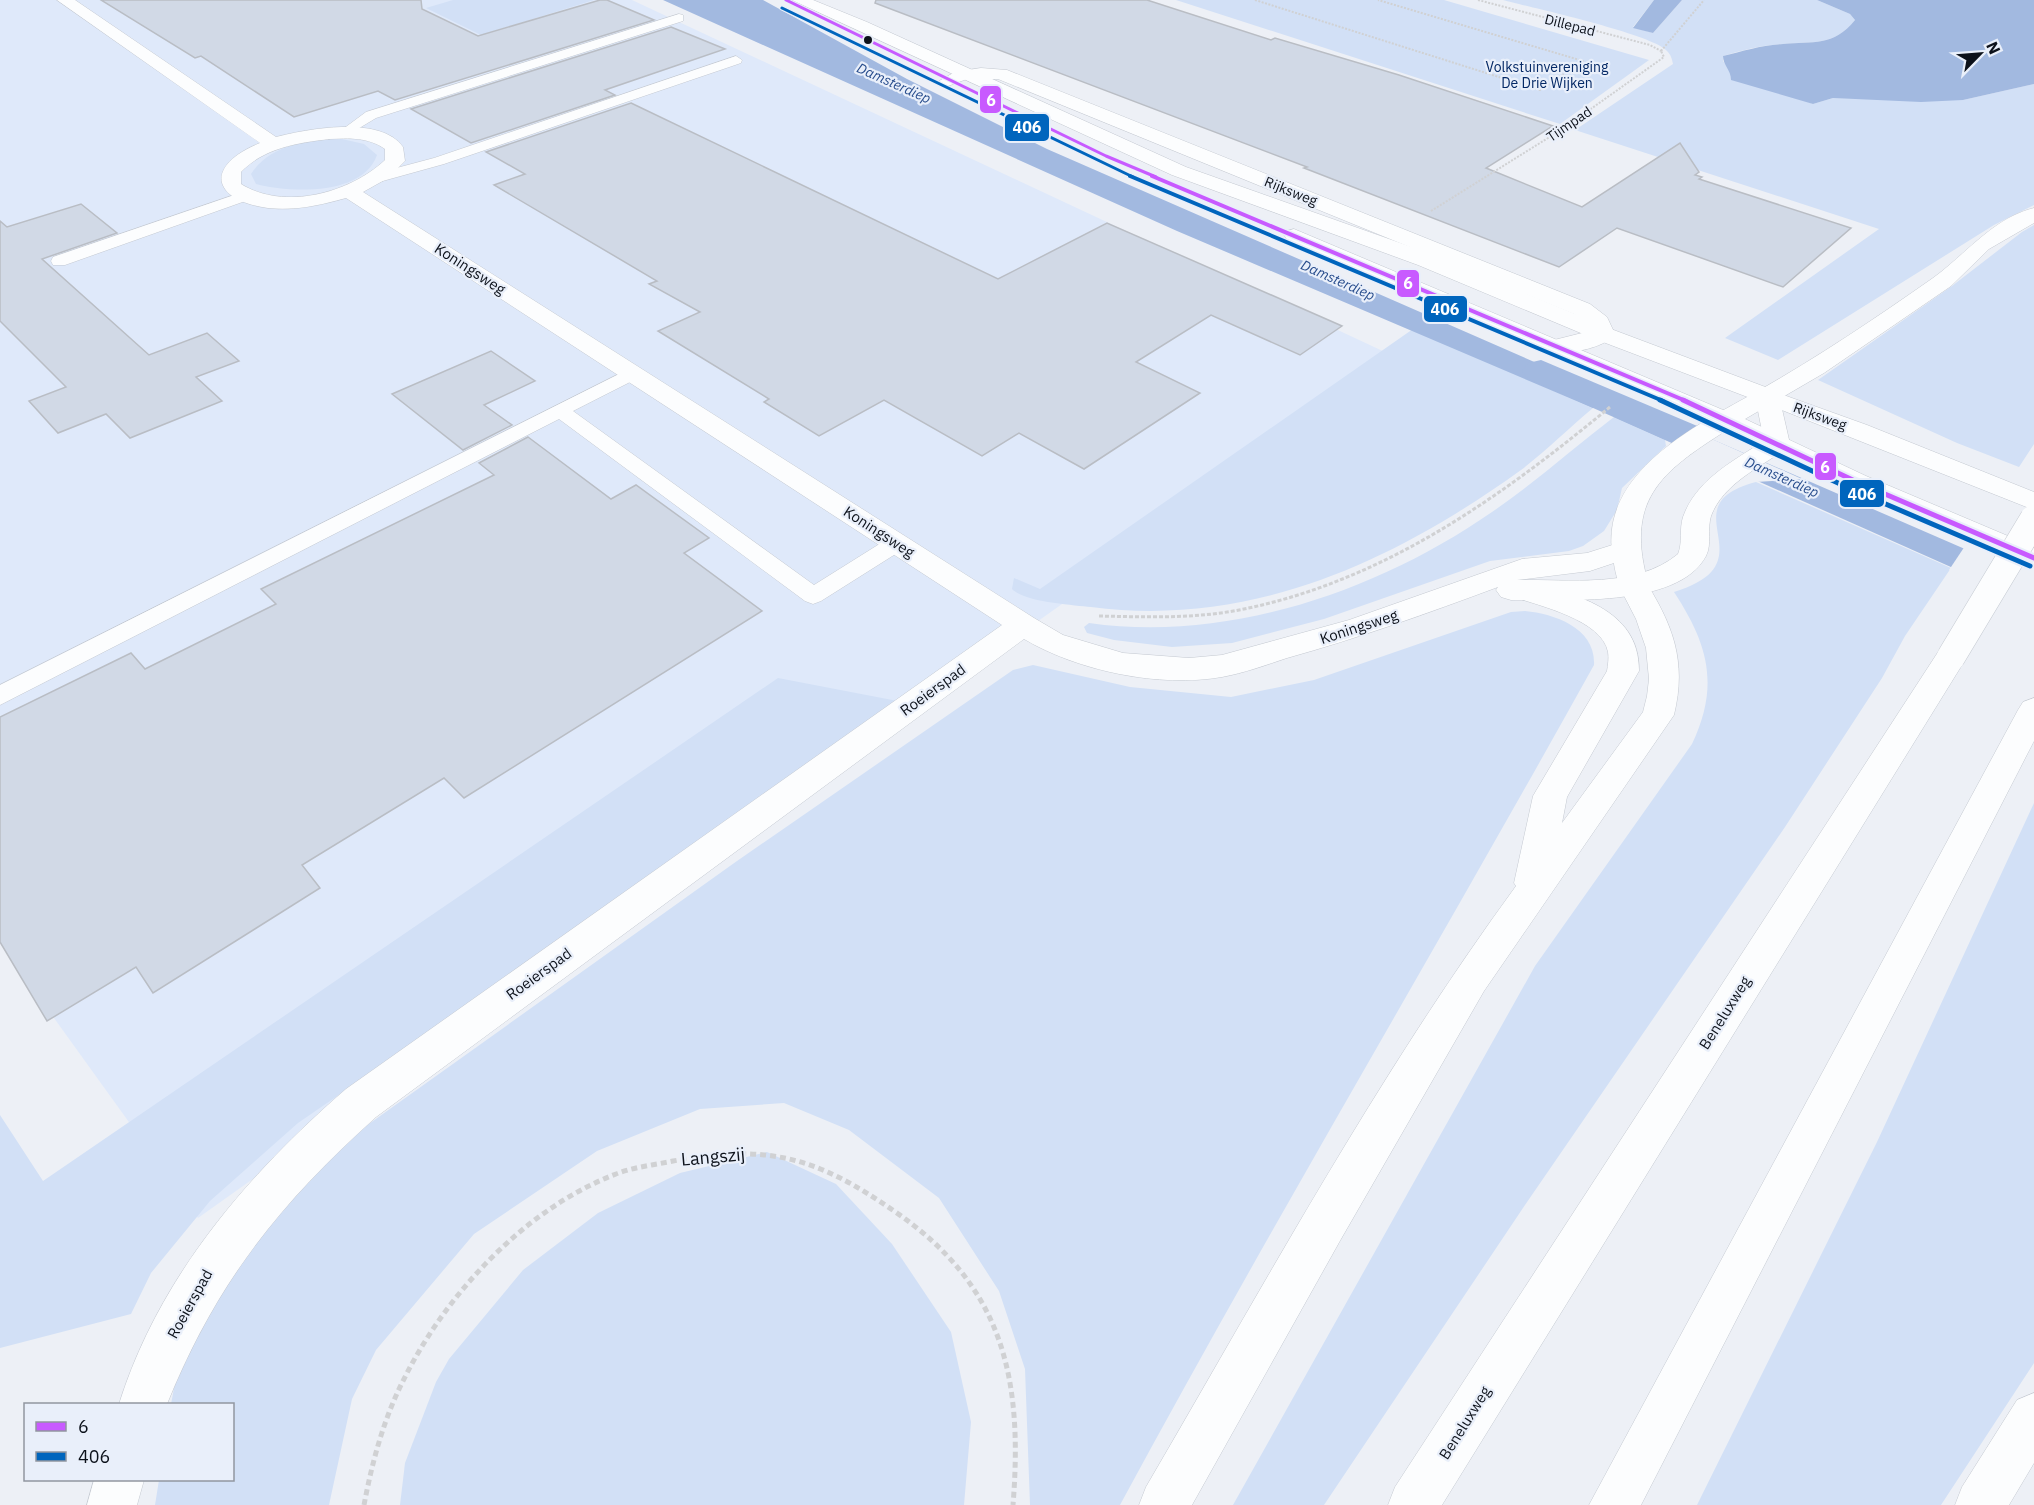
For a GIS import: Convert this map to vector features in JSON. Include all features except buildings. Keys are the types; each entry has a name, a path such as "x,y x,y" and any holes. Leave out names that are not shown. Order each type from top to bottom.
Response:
{"main road":[{"path":"65,0 274,144"},
{"name":"Rijksweg","path":"786,0 957,77 1179,171 1426,260 1603,334 1858,430 2034,502"},
{"name":"Rijksweg","path":"800,0 957,77 1106,156 1558,346 1726,420 1757,458 1857,482 2034,558"},
{"path":"346,132 376,137 394,147 395,161 379,177 349,191 293,201 246,196 231,186 231,171 246,157 274,144 310,135 346,132"},
{"name":"Koningsweg","path":"349,191 1023,625 1052,642 1086,655 1123,664 1189,669 1252,660 1461,592 1522,568 1590,562 1625,550"},
{"path":"1164,1505 1325,1222 1470,979 1658,716 1665,692 1667,670 1656,625 1634,586 1625,550 1626,523 1632,502 1644,483 1693,442 1726,420 1816,368 1943,281 1982,245 2034,214"},
{"path":"1558,346 1586,341 1603,334"},
{"path":"1634,586 1658,580 1688,561 1696,549 1695,527 1702,506 1718,486 1757,458 1767,396"},
{"name":"Beneluxweg","path":"1413,1505 1951,657 2034,519"},
{"name":"Koningsweg","path":"1461,592 1634,586"},
{"path":"1524,590 1598,619 1618,638 1626,660 1623,671 1550,796 1530,894"},
{"name":"Roeierspad","path":"143,1403 171,1337 220,1251 279,1178 314,1142 361,1102 1023,625"},
{"path":"1614,1505 2034,710"},
{"path":"1980,1505 2034,1417"},
{"path":"112,1505 118,1481"}],"lane":[{"path":"346,132 371,115 679,18"},
{"path":"379,177 439,161 736,60"},
{"path":"59,261 246,196"},
{"path":"0,696 633,374"},
{"path":"560,411 615,448 813,596 897,543"}],"path":[{"path":"1255,0 1540,90 1583,61 1378,0"},
{"name":"Dillepad","path":"1478,0 1650,45 1661,51"},
{"name":"Tijmpad","path":"1427,213 1566,127 1664,57 1661,51 1704,0"},
{"path":"1094,616 1175,620 1212,616 1271,604 1346,578 1436,536 1527,476 1603,412"},
{"name":"Langszij","path":"364,1505 369,1474 386,1420 409,1369 445,1316 485,1268 520,1234 552,1209 615,1175 644,1166 703,1155 763,1153 815,1168 865,1190 928,1236 950,1256 975,1288 995,1325 1009,1368 1017,1418 1017,1472 1013,1505"}],"shaded area":[{"path":"0,0 632,0 1404,361 198,1218 0,943"}],"green space":[{"path":"453,0 594,0 481,35 426,8"},
{"name":"Volkstuinvereniging De Drie Wijken","path":"1176,0 1444,0 1649,60 1560,124"},
{"path":"1503,0 1654,0 1633,27 1653,33 1682,0 1817,0 1850,14 1855,20 1847,29 1830,39 1753,48 1723,56 1723,61 1731,71 1813,104 1833,98 1963,100 2034,84 2034,205 1994,225 1778,360 1725,338 1879,229 1575,130 1673,64 1670,56 1657,44 1639,37"},
{"path":"342,139 364,144 377,155 369,168 357,178 342,185 306,190 270,187 256,184 251,174 259,164 279,150 304,143"},
{"path":"2034,225 2034,444 2019,467 1957,443 1818,380 1952,286"},
{"path":"1413,329 1593,408 1530,463 1472,503 1422,533 1371,559 1318,581 1264,597 1208,607 1150,611 1049,602 1027,597 1012,589 1014,578 1040,589"},
{"path":"1614,417 1665,440 1666,446 1622,488 1617,510 1604,531 1583,546 1569,551 1490,561 1324,619 1232,643 1172,647 1114,640 1087,633 1084,627 1089,623 1142,627 1195,625 1248,617 1300,605 1351,587 1448,540 1492,512"},
{"path":"1756,482 1951,568 1905,636 1882,678 1785,827 1525,1205 1324,1505 1233,1505 1535,966 1692,744 1706,703 1708,684 1706,665 1695,629 1674,592 1702,580 1716,566 1719,550 1716,519 1719,505 1730,492"},
{"path":"1511,612 1537,613 1572,625 1588,641 1593,652 1594,665 1120,1505 1030,1505 1025,1369 999,1291 939,1198 849,1130 784,1103 700,1109 597,1151 474,1234 376,1350 352,1399 329,1505 155,1505 159,1481 234,1481 234,1403 171,1403 184,1336 235,1256 338,1146 737,861 1013,670 1033,665 1130,687 1231,697 1314,680"},
{"path":"778,678 908,703 298,1123 210,1201 151,1273 131,1314 0,1348 0,1115 43,1181"},
{"path":"2034,803 2034,1363 1941,1505 1697,1505 1877,1142"},
{"path":"767,1152 836,1184 892,1244 951,1332 971,1422 964,1505 400,1505 405,1463 436,1382 449,1359 523,1270 598,1213 680,1173"}],"water":[{"path":"663,0 763,0 907,79 1047,149 1610,395 1593,408 1177,231"},
{"path":"1654,0 1682,0 1653,33 1633,28"},
{"path":"1817,0 2034,0 2034,84 1963,100 1921,102 1833,98 1813,104 1731,80 1723,56 1753,48 1830,39 1847,29 1855,20 1850,14"},
{"path":"1631,404 2034,579 2034,604 1614,417"}],"pier":[{"path":"1651,412 1802,479 1756,482 1665,440"},
{"path":"1965,546 2034,576 2034,607 1949,570"}],"waterway":[{"name":"Damsterdiep","path":"1541,371 1688,436"}],"transit line":[{"name":"6","path":"786,0 1106,156 1700,407 1857,482 2034,558"},
{"name":"406","path":"782,8 1102,164 1696,415 1853,490 2030,566"}]}
